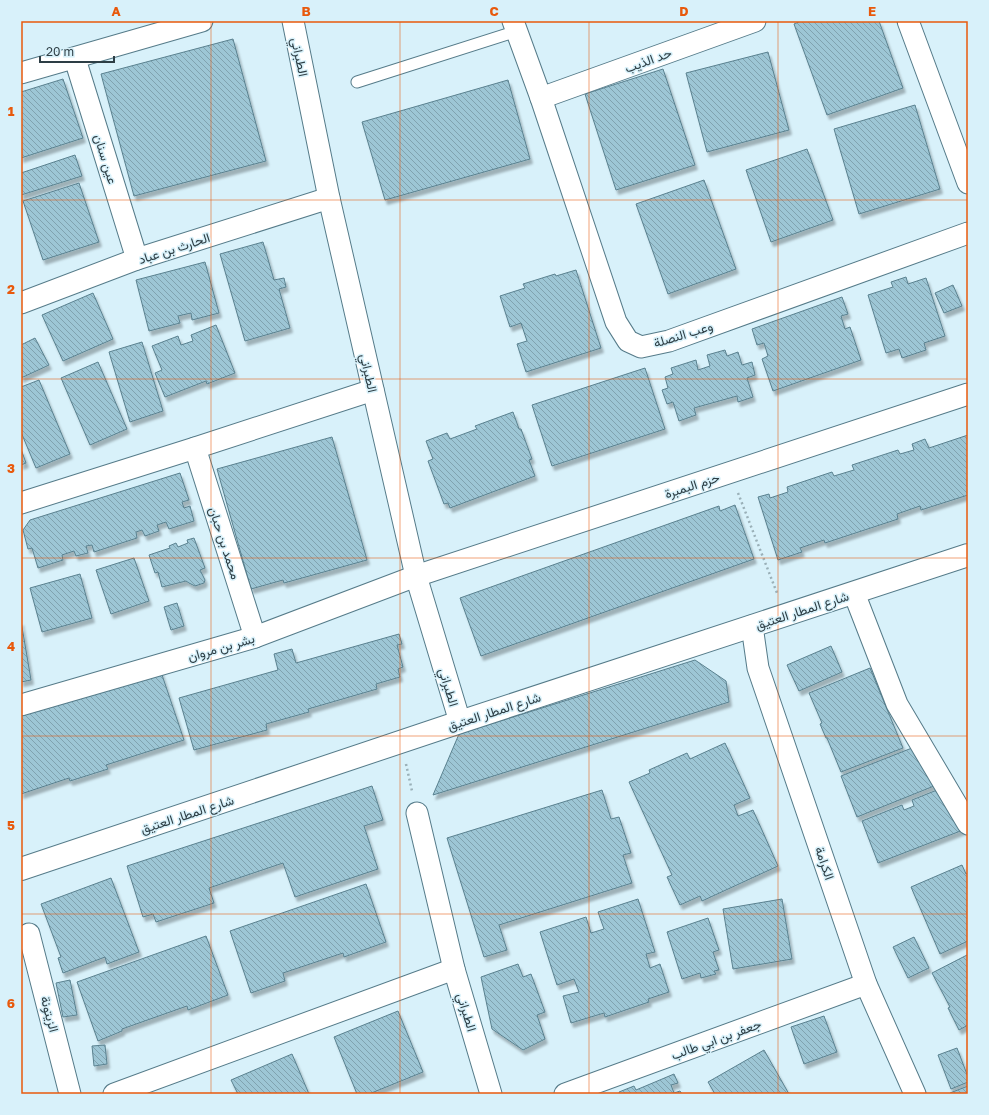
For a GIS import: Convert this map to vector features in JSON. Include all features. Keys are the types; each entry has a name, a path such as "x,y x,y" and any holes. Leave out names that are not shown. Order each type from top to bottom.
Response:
{"street":[{"path":"21,73 202,21"},
{"name":"الطبراني","path":"293,21 329,198 416,576 460,722"},
{"name":"حد الذيب","path":"541,98 755,21"},
{"path":"908,21 968,183"},
{"name":"وعب النصلة","path":"515,26 541,98 616,322 628,341 641,347 669,341 968,233"},
{"name":"عين سنان","path":"75,58 137,259"},
{"name":"الحارث بن عباد","path":"21,303 137,259 329,198"},
{"path":"21,503 373,390"},
{"name":"حزم البمبرة","path":"416,576 968,394"},
{"name":"محمد بن حبان","path":"195,448 255,637"},
{"name":"شارع المطار العتيق","path":"21,869 460,722 968,555"},
{"name":"بشر بن مروان","path":"21,705 255,637 416,576"},
{"path":"854,593 897,704 968,824"},
{"name":"الكرامة","path":"752,626 758,668 866,984 915,1094"},
{"name":"الطبراني","path":"417,813 454,969 492,1094"},
{"name":"الزيتونة","path":"29,934 70,1094"},
{"path":"114,1094 454,969"},
{"name":"جعفر بن ابي طالب","path":"565,1094 866,984"}],"lane":[{"path":"357,82 515,26"}],"path":[{"path":"730,472 786,615"},
{"path":"401,742 417,813"}],"building":[{"path":"801,21 879,21 903,88 827,115 794,24"},
{"path":"233,39 266,161 134,196 101,74"},
{"path":"768,52 789,130 707,152 686,73"},
{"path":"663,69 695,165 616,190 585,94"},
{"path":"63,79 83,138 21,158 21,92"},
{"path":"508,80 530,159 385,200 362,122"},
{"path":"915,105 940,189 859,214 834,129"},
{"path":"807,149 833,220 771,242 746,170"},
{"path":"75,155 82,176 21,195 21,173"},
{"path":"704,180 736,269 668,294 636,204"},
{"path":"79,183 99,242 43,260 23,201"},
{"path":"263,242 274,280 284,278 286,287 279,289 290,328 245,341 220,254"},
{"path":"205,262 219,313 192,320 191,313 178,316 180,323 149,331 136,280"},
{"path":"576,270 601,348 526,372 517,344 527,341 521,323 510,327 500,296 525,288 523,284 555,274 556,276"},
{"path":"906,277 908,284 926,278 945,336 924,343 926,350 902,358 899,349 886,353 868,295 893,287 891,282"},
{"path":"953,285 962,306 944,313 935,293"},
{"path":"93,293 113,339 63,361 42,315"},
{"path":"842,297 848,314 841,316 845,329 850,327 861,360 773,391 762,359 768,356 764,343 757,345 752,329"},
{"path":"216,325 235,373 207,384 206,381 165,397 155,373 162,370 152,346 178,336 181,345 193,341 191,335"},
{"path":"35,338 49,365 21,378 21,345"},
{"path":"142,342 163,411 130,422 109,352"},
{"path":"725,350 727,356 738,352 742,365 752,362 755,375 747,378 753,397 738,402 737,396 694,408 696,415 679,421 673,402 667,404 662,390 668,388 665,377 673,374 671,368 696,360 698,370 710,366 707,355"},
{"path":"98,362 127,429 90,445 61,378"},
{"path":"645,368 665,429 552,466 532,405"},
{"path":"39,380 70,454 36,468 21,432 21,387"},
{"path":"513,412 532,459 529,460 535,476 450,508 448,503 444,504 428,461 433,459 426,441 447,433 450,439 477,429 475,426"},
{"path":"968,435 968,495 921,510 920,506 897,514 898,519 825,543 824,540 800,548 802,552 778,560 758,497 769,494 770,498 788,492 787,487 832,472 834,476 854,470 852,465 898,450 900,454 914,450 912,444 925,439 929,448"},
{"path":"332,437 367,560 284,583 283,580 251,589 217,469"},
{"path":"21,449 26,463 21,465"},
{"path":"180,473 189,500 182,502 184,508 190,506 194,521 169,529 166,522 157,525 159,531 145,536 142,530 136,532 137,538 94,552 92,545 86,546 88,553 76,556 74,551 62,555 63,560 38,568 32,548 28,549 23,530 30,520"},
{"path":"735,505 754,559 481,656 460,598 719,506 720,511"},
{"path":"194,538 205,568 200,570 205,580 204,583 195,586 186,581 162,587 158,572 155,573 149,555 170,548 169,546 176,543 178,547 188,543 187,540"},
{"path":"134,558 149,601 111,614 96,570"},
{"path":"80,574 92,618 42,632 30,588"},
{"path":"177,603 184,626 171,630 164,607"},
{"path":"21,621 31,680 21,682"},
{"path":"399,634 402,644 397,645 403,667 398,669 400,677 376,684 377,689 308,709 309,712 266,724 267,730 194,750 179,698 278,670 274,654 292,649 296,663"},
{"path":"831,646 842,672 799,691 787,665"},
{"path":"695,660 726,681 729,702 433,795 459,734"},
{"path":"870,668 903,748 841,772 820,724 822,723 809,693"},
{"path":"160,669 184,740 106,765 108,769 70,781 69,778 21,794 21,710"},
{"path":"725,743 750,798 734,805 738,816 753,810 778,866 702,901 700,896 680,905 667,877 672,875 629,782 650,773 649,770 687,753 690,759"},
{"path":"917,746 934,786 857,817 841,776"},
{"path":"372,786 383,820 364,826 378,869 295,897 283,863 209,888 214,903 156,922 153,914 143,917 127,866"},
{"path":"942,788 963,830 878,863 862,821 902,805 904,810 914,806 912,800"},
{"path":"602,790 611,819 619,817 631,853 623,855 632,883 499,925 507,950 484,957 447,838"},
{"path":"962,865 966,874 968,873 968,941 940,954 911,887"},
{"path":"111,878 139,952 107,964 105,957 63,973 58,958 61,957 41,904"},
{"path":"366,884 386,942 344,957 343,953 283,973 285,981 251,993 230,931"},
{"path":"638,899 655,952 646,954 650,968 660,964 669,992 648,999 649,1002 605,1017 604,1013 571,1023 563,996 579,992 574,979 557,985 540,932 586,917 591,933 604,929 598,912"},
{"path":"782,899 792,959 733,969 723,909"},
{"path":"708,918 719,950 713,952 719,970 714,971 716,974 701,978 700,973 682,979 667,932"},
{"path":"206,936 228,995 188,1010 187,1006 122,1029 122,1031 98,1041 77,982"},
{"path":"914,937 929,968 908,978 893,947"},
{"path":"967,955 968,1025 959,1030 948,1008 950,1007 932,973"},
{"path":"518,964 523,977 531,974 545,1012 537,1015 545,1039 523,1050 492,1029 481,977"},
{"path":"70,980 77,1015 63,1017 56,983"},
{"path":"398,1011 423,1072 369,1094 357,1094 334,1037"},
{"path":"824,1016 837,1052 804,1064 791,1027"},
{"path":"105,1045 107,1064 94,1066 92,1046"},
{"path":"957,1048 968,1077 968,1082 951,1089 938,1055"},
{"path":"764,1050 789,1094 715,1094 708,1082"},
{"path":"292,1054 309,1094 238,1094 231,1080"},
{"path":"674,1074 678,1083 671,1085 674,1093 680,1091 682,1094 620,1094 619,1092 634,1086 636,1090"},
{"path":"968,1086 968,1094 950,1093"}]}
